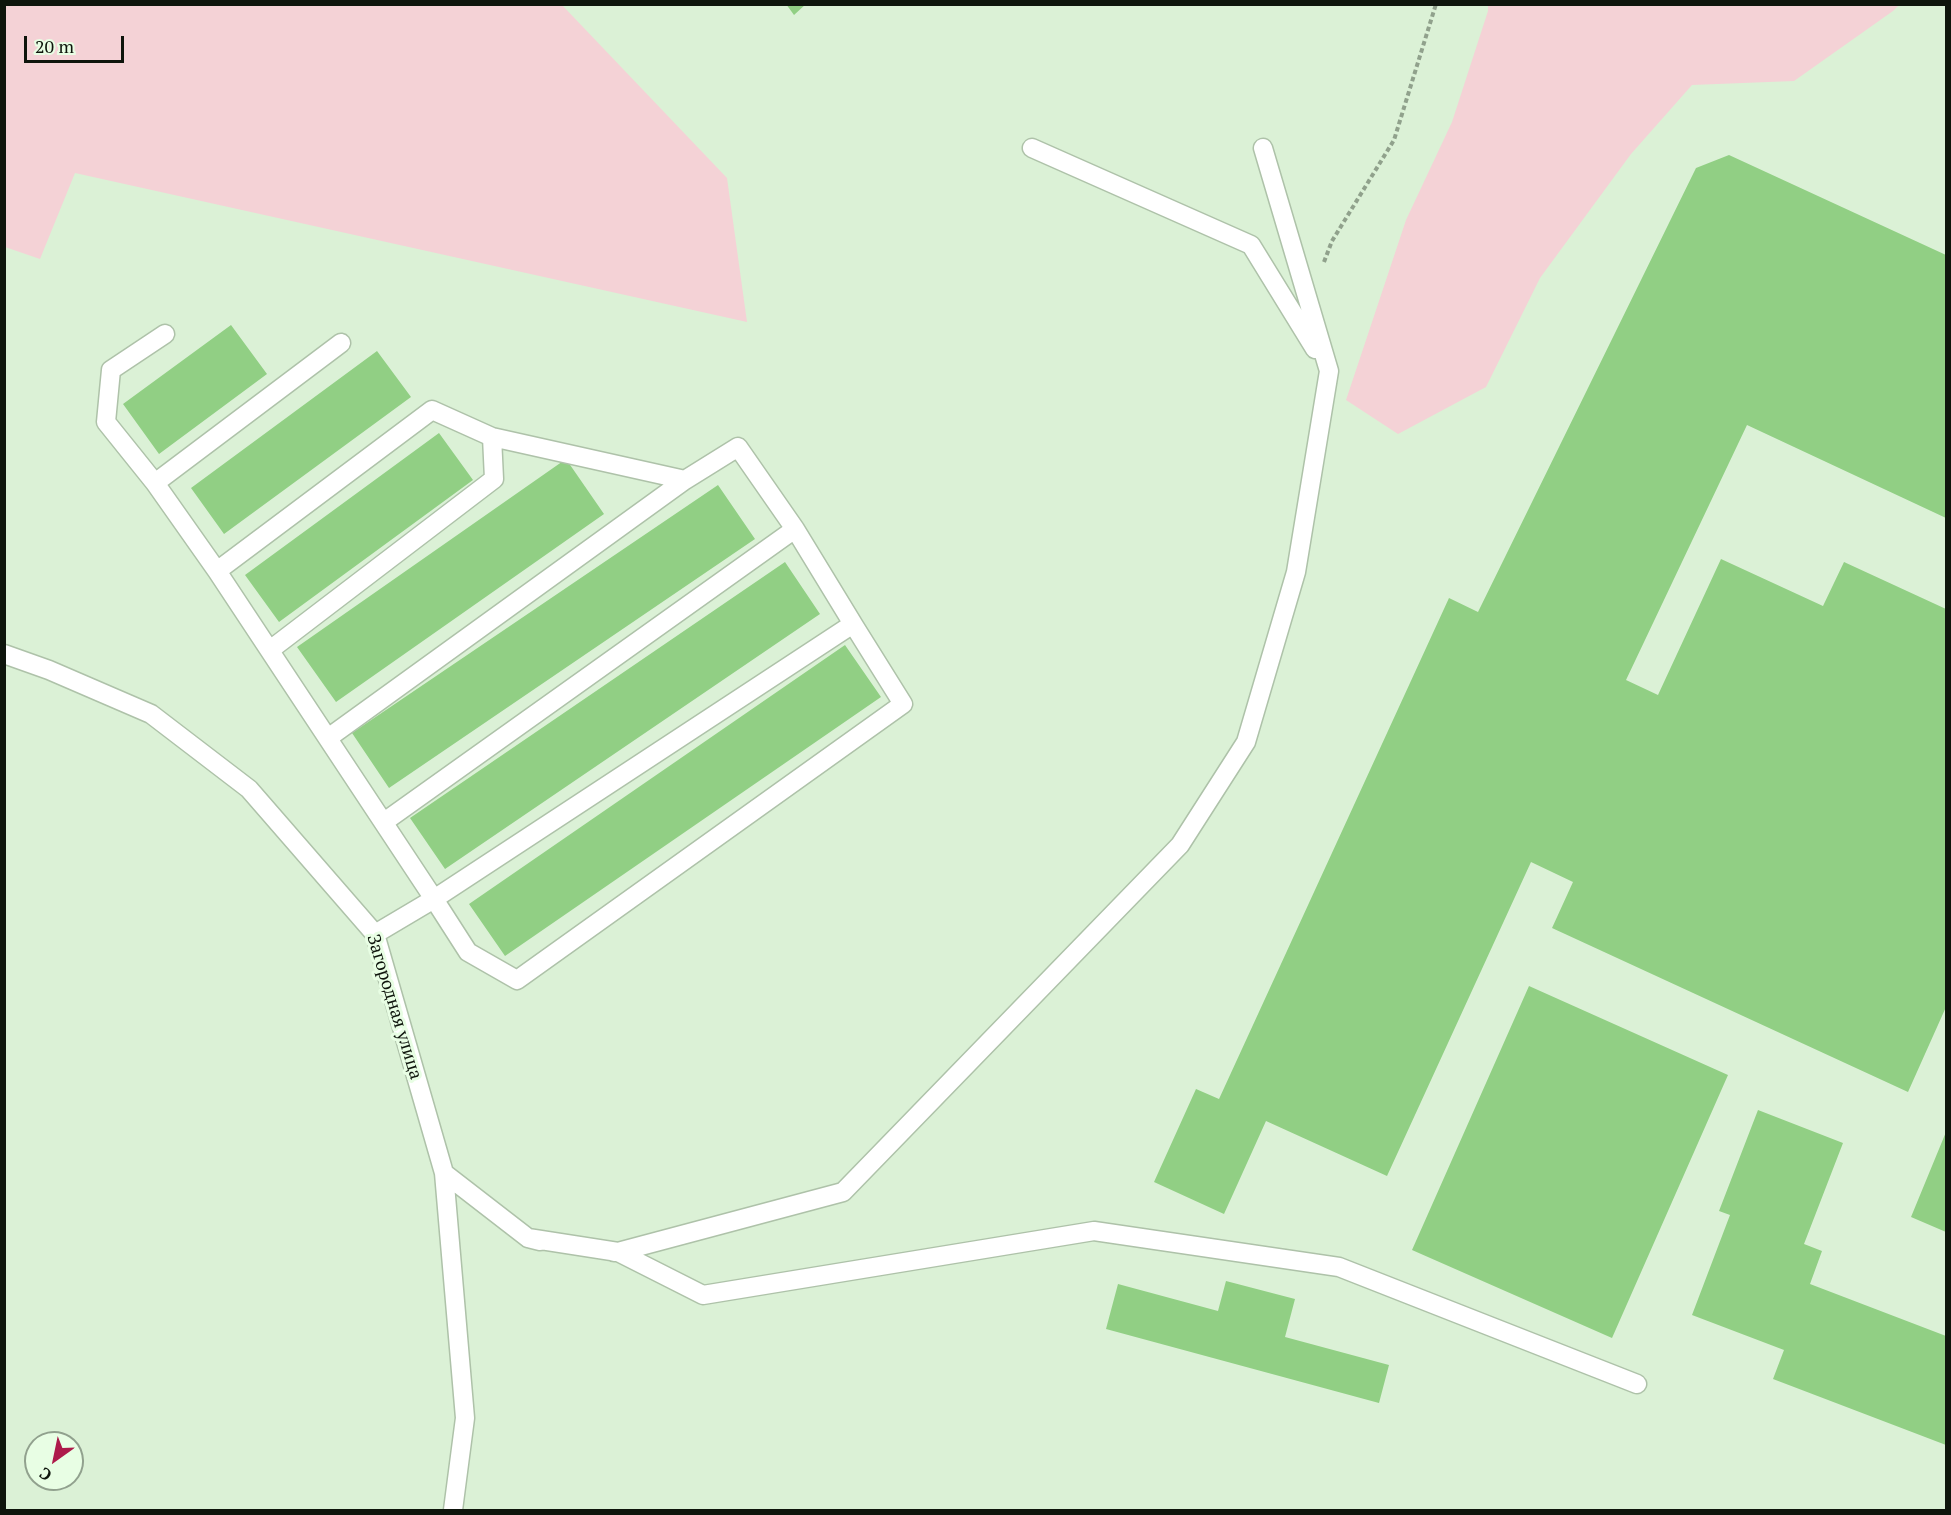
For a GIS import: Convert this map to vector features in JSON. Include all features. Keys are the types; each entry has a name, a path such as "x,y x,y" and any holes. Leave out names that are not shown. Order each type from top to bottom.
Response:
{"lane":[{"path":"1032,148 1251,245 1329,371"},
{"path":"618,1252 843,1191 1180,845 1246,742 1296,572 1329,371 1263,148"},
{"path":"165,334 111,370 106,422 155,483 217,571 468,952 517,980 903,704 795,529 738,447 685,480 328,738"},
{"path":"155,483 341,343"},
{"path":"217,571 432,410 492,437 685,480"},
{"path":"270,650 494,479 492,437"},
{"path":"384,822 795,529"},
{"path":"375,934 434,898 853,624"},
{"name":"Загородная улица","path":"4,654 49,670 151,714 249,789 375,934 444,1173 465,1418 453,1510"},
{"path":"444,1173 528,1238 618,1252 703,1295 1094,1231 1339,1267 1637,1384"}],"path":[{"path":"1307,301 1332,241 1395,140 1436,4"}],"shaded area":[{"path":"4,5 562,5 727,178 747,322 75,173 40,259 5,247"},
{"path":"1488,5 1899,5 1794,81 1692,85 1631,154 1540,278 1486,387 1398,434 1346,400 1406,220 1452,122"}],"building":[{"path":"786,4 806,4 794,15"},
{"path":"1729,155 1946,255 1946,518 1747,425 1626,680 1658,695 1721,559 1823,606 1844,562 1946,609 1946,1007 1908,1092 1552,928 1573,882 1531,862 1387,1176 1266,1121 1224,1214 1154,1182 1196,1089 1219,1099 1449,598 1478,612 1696,168"},
{"path":"231,325 267,374 159,454 123,404"},
{"path":"377,351 411,397 224,534 191,488"},
{"path":"439,433 473,480 279,622 245,575"},
{"path":"566,459 604,514 336,702 297,647"},
{"path":"718,485 755,539 389,788 352,733"},
{"path":"785,562 820,614 445,869 410,818"},
{"path":"845,645 881,697 505,956 469,904"},
{"path":"1529,986 1728,1075 1612,1338 1412,1250"},
{"path":"1758,1110 1843,1143 1804,1244 1822,1251 1810,1284 1946,1336 1946,1445 1773,1379 1784,1350 1692,1315 1730,1215 1719,1211"},
{"path":"1946,1132 1946,1232 1911,1217"},
{"path":"1226,1281 1295,1299 1285,1337 1389,1365 1379,1403 1106,1329 1118,1284 1218,1311"}]}
